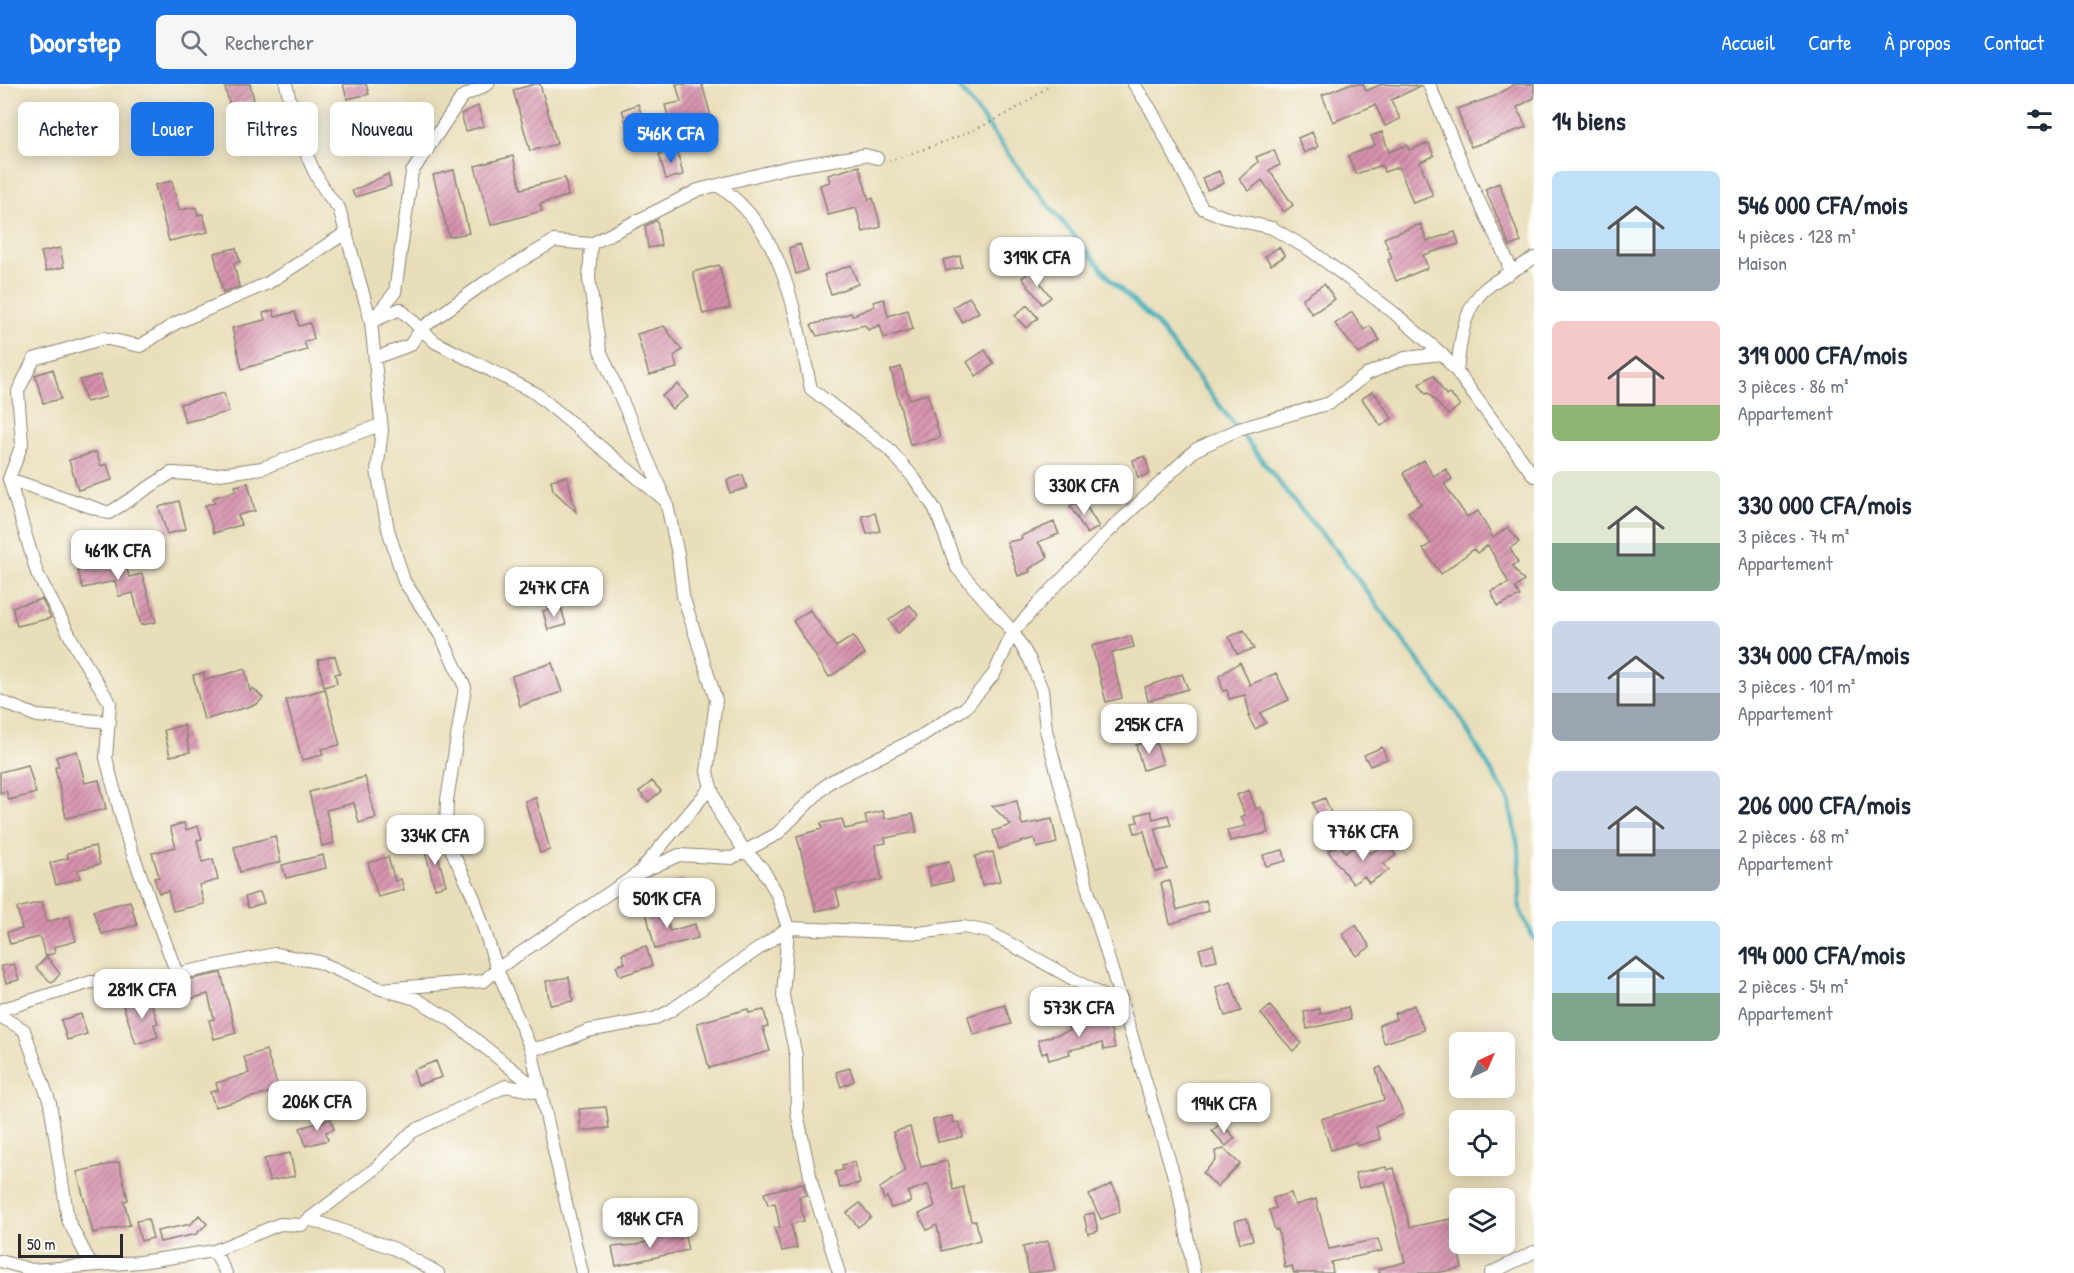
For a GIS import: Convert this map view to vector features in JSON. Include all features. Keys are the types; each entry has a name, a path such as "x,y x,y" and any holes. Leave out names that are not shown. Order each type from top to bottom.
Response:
{"street":[{"path":"286,84 299,137 330,198 339,208 371,322 382,430 377,471 388,529 404,581 441,636 465,687 447,800 446,830 451,849 474,898 497,969 531,1049 582,1273"},
{"path":"371,322 394,292 412,172 462,98 488,84"},
{"path":"1134,84 1202,208 1224,217 1272,228 1354,280 1442,354 1534,476"},
{"path":"1429,84 1469,180 1508,262 1509,274"},
{"path":"375,358 410,345 422,328 487,281 554,241 591,244 698,190 717,185 789,167 865,155 878,158"},
{"path":"717,185 739,199 777,257 792,297 811,389 888,448 914,478 935,509 957,568 1013,632 1030,660 1042,690 1046,730 1121,1006 1139,1054 1179,1194 1194,1273"},
{"path":"177,974 127,838 106,758 110,703 79,653 37,573 9,479 22,444 18,391 34,359 104,338 140,346 176,323 268,283 346,232"},
{"path":"591,244 589,279 600,350 666,501 678,554 683,596 716,700 707,772 711,787 721,816 745,851 762,868 777,894 788,928 783,996 796,1056 797,1113 812,1185 839,1273"},
{"path":"1457,372 1463,331 1471,308 1488,286 1534,258"},
{"path":"371,322 400,309 435,342 535,393 666,501"},
{"path":"381,988 484,981 497,969 637,874 679,855 732,858 777,834 828,783 921,736 964,708 994,674 1013,632 1105,535 1195,450 1239,429 1330,403 1367,374 1405,358 1442,354"},
{"path":"9,479 70,502 109,513 171,473 212,475 262,468 380,425"},
{"path":"0,701 37,716 110,722"},
{"path":"637,874 711,787"},
{"path":"531,1049 554,1045 587,1031 654,1019 670,1011 788,928 919,933 963,927 989,932 1121,1006"},
{"path":"0,1010 91,982 132,983 275,954 319,962 381,988 416,999 451,1020 542,1093"},
{"path":"0,1016 24,1030 50,1103 68,1220 91,1265"},
{"path":"0,1262 33,1271 140,1262 214,1251 280,1224 302,1225 375,1168 412,1132 506,1086 542,1093"},
{"path":"309,1219 395,1249 438,1273"},
{"path":"214,1251 226,1273"},
{"path":"1491,1273 1534,1252"}],"path":[{"path":"878,158 889,161 948,141 1035,98 1050,84"}],"building":[{"path":"250,84 254,100 229,102 225,88"},
{"path":"343,84 366,84 369,94 347,99"},
{"path":"540,84 557,144 530,151 513,90"},
{"path":"676,84 702,84 714,127 674,138 665,105 681,102"},
{"path":"1349,84 1363,84 1366,91 1382,84 1421,86 1391,100 1400,119 1385,126 1375,105 1333,122 1322,95"},
{"path":"1515,84 1534,84 1534,98 1517,107 1526,127 1471,147 1457,109 1495,96"},
{"path":"638,104 647,131 630,135 622,110"},
{"path":"478,106 484,126 466,131 461,114"},
{"path":"1312,132 1318,147 1304,153 1298,138"},
{"path":"1382,132 1389,152 1407,145 1409,150 1429,143 1434,156 1420,162 1433,196 1413,203 1399,167 1384,172 1382,165 1356,174 1348,156 1375,145 1371,136"},
{"path":"677,149 683,175 666,179 659,154"},
{"path":"1274,150 1280,165 1269,170 1293,205 1284,212 1262,180 1249,191 1239,179 1258,162 1256,157"},
{"path":"513,156 521,189 565,178 568,196 540,204 542,211 491,225 475,166"},
{"path":"859,166 869,200 873,198 881,227 863,232 856,208 828,215 820,185 830,182 828,175"},
{"path":"454,170 469,233 449,237 433,175"},
{"path":"1219,171 1224,183 1207,190 1202,178"},
{"path":"388,174 391,186 355,197 352,191"},
{"path":"172,181 179,210 196,207 198,215 203,214 208,232 169,241 155,185"},
{"path":"1499,183 1521,242 1510,246 1485,189"},
{"path":"657,220 661,246 648,248 645,226"},
{"path":"1421,224 1427,241 1455,232 1459,244 1423,255 1428,268 1396,281 1388,260 1392,258 1384,238"},
{"path":"800,244 808,270 796,274 789,248"},
{"path":"1279,247 1285,256 1271,265 1265,256"},
{"path":"60,248 64,267 46,271 41,252"},
{"path":"236,248 240,262 234,263 239,287 223,292 214,253"},
{"path":"960,256 962,267 946,271 943,260"},
{"path":"719,265 730,308 703,314 693,272"},
{"path":"851,265 858,284 831,294 824,275"},
{"path":"1031,271 1051,297 1042,304 1022,278"},
{"path":"1324,284 1335,299 1312,314 1302,299"},
{"path":"969,297 979,312 962,322 953,307"},
{"path":"884,299 888,316 908,310 913,329 884,338 880,325 868,330 865,325 817,336 811,325 851,313 852,316 875,306 873,302"},
{"path":"1027,305 1038,318 1026,328 1015,316"},
{"path":"273,310 275,317 295,312 299,326 310,323 314,339 304,341 307,350 242,369 232,328 265,320 263,313"},
{"path":"1352,312 1364,330 1370,326 1380,340 1359,354 1335,324"},
{"path":"664,326 682,350 674,356 677,368 649,375 637,334"},
{"path":"985,350 994,364 976,376 967,362"},
{"path":"901,367 909,399 928,394 940,438 910,445 891,370"},
{"path":"53,369 61,399 43,403 35,375"},
{"path":"100,375 106,397 86,402 80,380"},
{"path":"1433,375 1446,395 1449,393 1460,405 1448,415 1419,384"},
{"path":"678,384 688,397 672,409 662,396"},
{"path":"1373,391 1392,418 1381,426 1362,399"},
{"path":"224,393 229,412 185,422 180,404"},
{"path":"96,452 101,466 107,464 112,480 78,490 69,460"},
{"path":"1145,456 1150,474 1138,478 1133,460"},
{"path":"1424,460 1433,476 1446,469 1452,479 1444,484 1467,517 1478,511 1493,538 1508,527 1519,542 1510,548 1518,563 1512,566 1524,581 1515,588 1520,596 1498,606 1491,591 1509,583 1488,545 1477,553 1474,549 1441,574 1423,549 1431,543 1408,512 1421,504 1403,473"},
{"path":"743,475 747,488 730,493 727,480"},
{"path":"567,476 576,512 553,490 551,480"},
{"path":"248,483 255,511 238,515 241,525 214,533 205,505 215,503 213,498 236,491 235,486"},
{"path":"1082,499 1099,527 1087,534 1070,506"},
{"path":"179,501 186,529 167,534 159,507"},
{"path":"875,513 880,531 867,534 862,516"},
{"path":"1054,522 1059,534 1038,542 1048,557 1029,569 1030,572 1018,576 1007,542 1022,539 1021,536"},
{"path":"108,550 110,556 123,553 129,577 142,574 156,622 141,625 133,593 119,596 115,581 83,588 78,571 89,568 85,557"},
{"path":"42,599 51,618 17,626 12,607"},
{"path":"910,605 918,615 898,633 889,620"},
{"path":"561,607 566,625 548,630 543,611"},
{"path":"810,610 836,647 853,636 865,654 829,677 793,621"},
{"path":"1244,630 1254,649 1237,654 1229,637"},
{"path":"1131,636 1134,647 1111,653 1122,698 1106,702 1092,646"},
{"path":"335,656 340,673 335,674 337,683 324,687 318,660"},
{"path":"1240,662 1250,685 1276,673 1289,700 1260,713 1266,723 1255,729 1248,716 1250,715 1245,695 1229,699 1227,690 1223,691 1219,676"},
{"path":"552,663 562,692 520,706 512,676"},
{"path":"245,669 250,691 253,688 263,698 257,704 204,720 193,675 204,673 205,680"},
{"path":"1182,674 1188,689 1148,701 1145,687"},
{"path":"325,689 340,745 321,749 323,755 302,760 286,700"},
{"path":"184,725 190,752 170,756 164,730"},
{"path":"1155,739 1163,764 1143,770 1136,745"},
{"path":"1382,747 1387,759 1370,766 1364,755"},
{"path":"77,751 85,783 99,780 106,809 66,818 55,767 59,767 56,757"},
{"path":"28,765 36,793 9,800 6,791 0,793 0,772"},
{"path":"365,777 376,818 359,823 354,803 326,810 334,843 322,846 309,792"},
{"path":"652,781 661,791 648,802 639,792"},
{"path":"1249,790 1256,809 1260,807 1264,815 1268,833 1230,841 1227,830 1246,826 1241,817 1245,815 1237,795"},
{"path":"536,798 550,850 540,853 525,801"},
{"path":"1325,798 1333,818 1321,823 1313,803"},
{"path":"1017,801 1022,825 1052,819 1057,843 1037,848 1034,838 999,849 993,831 1011,825 992,806"},
{"path":"883,811 885,819 913,814 917,832 885,838 886,843 875,845 882,880 836,889 840,906 816,911 797,836 822,829 821,823 842,819 845,829 867,824 865,815"},
{"path":"1151,811 1153,819 1168,815 1171,825 1155,828 1167,869 1155,872 1144,831 1135,833 1132,823 1138,822 1136,815"},
{"path":"184,823 186,830 198,826 202,839 197,840 202,862 213,859 218,880 199,885 204,904 173,911 168,891 159,893 154,878 159,877 152,853 176,847 170,827"},
{"path":"275,836 281,862 240,872 234,847"},
{"path":"1387,842 1396,855 1384,864 1389,870 1369,883 1364,876 1353,884 1328,851 1340,844 1345,852 1365,843 1370,854"},
{"path":"435,845 446,885 435,888 424,848"},
{"path":"95,846 100,864 77,870 80,878 56,885 50,863 68,858 67,853"},
{"path":"1283,850 1286,861 1266,866 1263,855"},
{"path":"993,852 1000,881 982,885 975,856"},
{"path":"323,855 326,868 286,878 282,865"},
{"path":"388,857 395,881 401,879 404,890 378,897 368,863"},
{"path":"949,862 953,881 931,886 927,867"},
{"path":"683,879 690,898 672,904 666,885"},
{"path":"1170,881 1177,910 1206,900 1209,911 1170,924 1161,883"},
{"path":"260,892 264,903 248,908 245,897"},
{"path":"130,901 137,925 102,934 93,911"},
{"path":"42,902 47,922 69,916 76,941 54,947 55,953 45,956 40,937 10,944 7,932 22,929 17,908"},
{"path":"661,903 670,931 695,924 698,938 655,949 645,908"},
{"path":"1356,925 1370,947 1357,956 1342,934"},
{"path":"1213,945 1217,960 1203,963 1199,949"},
{"path":"646,946 652,966 620,976 616,966 625,963 622,954"},
{"path":"47,957 60,974 52,983 36,968"},
{"path":"14,964 19,980 6,983 1,966"},
{"path":"221,973 236,1033 214,1039 209,1020 214,1019 208,994 186,1000 181,981"},
{"path":"569,977 573,1001 550,1005 546,981"},
{"path":"1231,982 1241,1011 1225,1016 1216,987"},
{"path":"149,996 158,1023 154,1024 158,1037 136,1044 123,1005"},
{"path":"1005,1005 1011,1024 973,1035 968,1016"},
{"path":"1414,1005 1424,1030 1384,1043 1379,1025 1396,1019 1394,1014"},
{"path":"1270,1006 1301,1043 1293,1051 1261,1014"},
{"path":"1348,1007 1351,1019 1307,1029 1304,1012 1320,1009 1320,1014"},
{"path":"748,1009 749,1013 764,1010 768,1027 763,1028 770,1051 709,1068 697,1023"},
{"path":"81,1014 87,1034 67,1040 61,1020"},
{"path":"1108,1017 1115,1048 1104,1050 1102,1043 1069,1050 1070,1054 1049,1060 1047,1052 1042,1054 1038,1040 1070,1031 1069,1026"},
{"path":"266,1050 279,1090 215,1107 210,1092 218,1090 216,1083 249,1073 244,1057"},
{"path":"436,1061 442,1077 418,1085 413,1070"},
{"path":"1381,1067 1404,1114 1376,1127 1380,1139 1357,1146 1356,1142 1331,1150 1321,1119 1384,1100 1376,1069"},
{"path":"850,1068 854,1081 841,1087 836,1072"},
{"path":"606,1107 609,1128 581,1131 579,1109"},
{"path":"952,1116 954,1123 959,1122 963,1137 938,1142 933,1120"},
{"path":"331,1119 334,1129 326,1132 328,1140 306,1146 300,1128"},
{"path":"1221,1123 1235,1138 1226,1146 1212,1131"},
{"path":"910,1127 921,1167 947,1161 953,1190 963,1187 971,1221 976,1221 980,1240 942,1251 937,1225 927,1230 919,1214 935,1206 928,1184 908,1192 911,1202 891,1208 887,1197 884,1199 880,1188 905,1171 893,1132"},
{"path":"1224,1149 1240,1164 1217,1187 1203,1173 1216,1160 1215,1151"},
{"path":"290,1153 295,1176 269,1181 264,1159"},
{"path":"119,1162 128,1200 124,1201 130,1225 93,1233 77,1172"},
{"path":"854,1162 860,1183 840,1188 835,1172 843,1170 842,1165"},
{"path":"1386,1167 1387,1170 1394,1168 1410,1227 1449,1219 1449,1254 1459,1254 1462,1268 1436,1273 1379,1273 1378,1269 1405,1262 1385,1181 1359,1188 1355,1173"},
{"path":"803,1183 806,1195 799,1197 804,1221 791,1224 797,1248 782,1251 774,1228 780,1227 775,1203 768,1205 764,1193"},
{"path":"1112,1184 1118,1196 1120,1212 1101,1219 1089,1195"},
{"path":"1291,1193 1295,1205 1316,1199 1329,1249 1378,1239 1382,1251 1331,1262 1333,1273 1294,1273 1292,1266 1285,1268 1278,1229 1275,1230 1269,1210 1276,1208 1273,1198"},
{"path":"860,1203 871,1217 858,1227 847,1213"},
{"path":"1094,1213 1098,1231 1088,1234 1084,1215"},
{"path":"199,1215 207,1224 196,1234 160,1242 157,1231 191,1224"},
{"path":"1247,1218 1253,1240 1240,1243 1235,1221"},
{"path":"148,1219 153,1238 141,1241 136,1221"},
{"path":"684,1232 688,1250 616,1266 612,1247 635,1245"},
{"path":"1048,1241 1055,1270 1029,1273 1023,1247"}],"waterway":[{"path":"957,84 1034,188 1112,281 1155,322 1292,499 1339,554 1457,713 1509,801 1519,851 1520,910 1534,939"}]}
